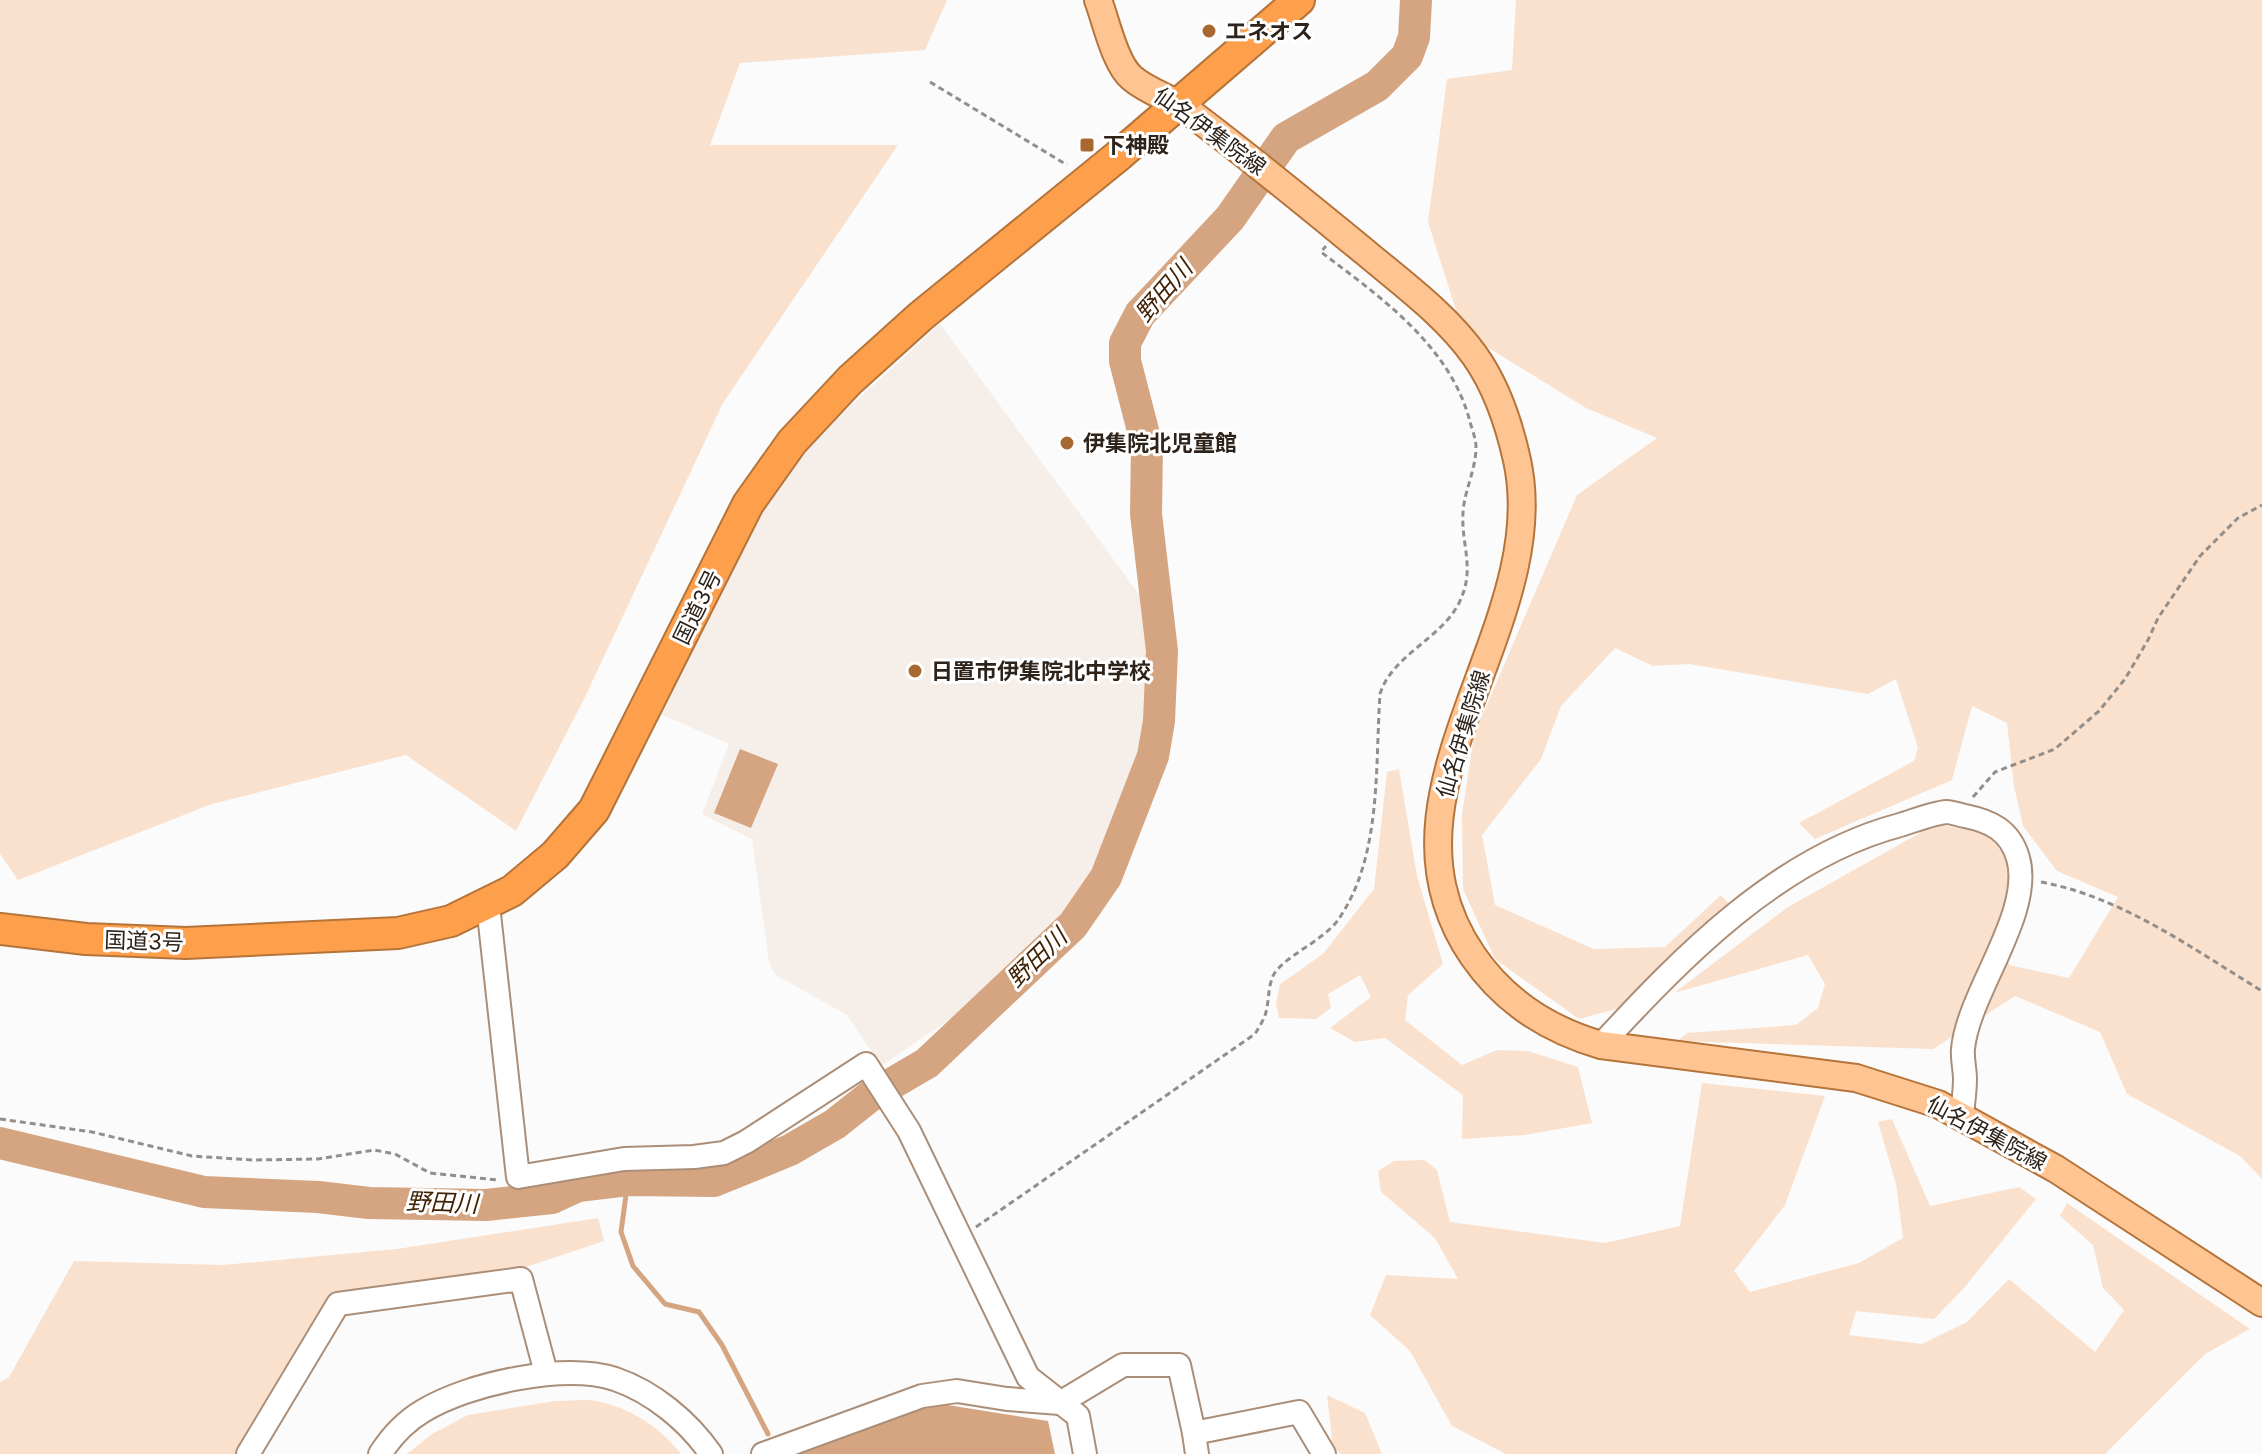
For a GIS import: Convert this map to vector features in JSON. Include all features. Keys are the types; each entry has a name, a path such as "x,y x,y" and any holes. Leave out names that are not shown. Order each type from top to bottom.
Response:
{"highway":[{"name":"国道3号","path":"0,929 86,939 186,943 398,933 451,921 488,905 534,876 594,810 748,504 792,442 885,347 1178,105 1299,0"}],"main road":[{"name":"仙名伊集院線","path":"1098,0 1116,51 1131,77 1178,105 1249,157 1428,304 1475,355 1500,404 1517,462 1521,529 1506,599 1448,770 1440,812 1440,873 1451,913 1470,952 1501,991 1573,1037 1601,1045 1856,1078 1899,1090 1962,1115 2056,1169 2262,1303"}],"street":[{"path":"1601,1045 1650,992 1726,922 1798,869 1862,835 1948,812 1988,820 2006,836 2018,858 2020,877 2014,911 1972,1013 1963,1048 1965,1079 1962,1115"},
{"path":"488,905 519,1177 624,1159 724,1153 866,1064 909,1131 1028,1377 1078,1416 1085,1454"},
{"path":"248,1454 338,1304 521,1279 546,1373"},
{"path":"763,1454 922,1396 957,1391 1060,1403 1123,1365 1179,1365 1195,1444 1299,1412 1324,1454"},
{"path":"380,1454 405,1424 425,1410 477,1389 546,1373 579,1373 614,1379 642,1392 669,1408 711,1454"}],"path":[{"path":"930,82 1089,178"},
{"path":"961,1237 1255,1034 1265,1015 1272,977 1278,968 1321,938 1337,921 1359,881 1371,839 1380,694 1385,678 1445,624 1459,602 1468,575 1464,503 1477,445 1463,397 1432,349 1383,300 1321,252 1337,229"},
{"path":"1957,815 1995,772 2055,749 2099,711 2125,679 2158,618 2200,556 2238,518 2262,505"},
{"path":"2020,877 2067,887 2121,909 2192,947 2262,991"},
{"path":"0,1119 92,1132 192,1156 253,1160 318,1159 374,1150 395,1154 430,1173 490,1180 519,1177"}],"shaded area":[{"path":"0,0 947,0 925,50 740,63 710,145 898,145 723,403 585,697 516,831 406,755 212,804 18,880 0,854"},
{"path":"1516,0 2262,0 2262,1179 2240,1156 2127,1094 2100,1032 2015,996 1933,1049 1677,1041 1687,1033 1796,1025 1818,1008 1825,984 1808,955 1674,993 1788,907 1936,824 1988,834 2010,863 2008,892 2000,924 2009,965 2069,978 2118,897 2057,871 2023,826 2014,786 2007,723 1972,706 1952,780 1815,839 1799,823 1914,761 1918,748 1896,679 1868,694 1689,664 1653,666 1615,648 1561,706 1541,759 1482,835 1495,905 1594,949 1665,947 1721,895 1730,905 1620,1008 1579,1019 1495,959 1463,889 1462,815 1474,735 1577,495 1657,438 1586,408 1463,332 1428,222 1447,79 1512,70"},
{"name":"日置市伊集院北中学校","path":"940,324 1144,601 1152,628 1142,742 1134,778 1088,885 1063,920 959,1013 881,1066 847,1015 774,973 769,962 752,839 702,814 729,744 660,714 742,546 795,458 805,453 832,423"},
{"path":"740,749 778,764 751,828 714,813"},
{"path":"1399,769 1417,876 1443,964 1408,995 1405,1020 1462,1065 1497,1050 1528,1051 1578,1067 1592,1123 1525,1135 1462,1139 1463,1095 1385,1038 1355,1042 1330,1028 1371,997 1360,975 1328,994 1331,1008 1316,1019 1279,1018 1276,1003 1280,984 1323,954 1374,889 1387,772"},
{"path":"1702,1083 1825,1096 1785,1205 1734,1271 1750,1292 1859,1263 1903,1238 1896,1184 1878,1122 1892,1119 1930,1206 2019,1187 2036,1199 1964,1288 1934,1319 1856,1311 1849,1335 1922,1344 1967,1322 2009,1279 2095,1352 2124,1310 2103,1288 2093,1245 2060,1216 2067,1203 2250,1329 2205,1354 2105,1454 1506,1454 1452,1426 1410,1351 1370,1315 1386,1275 1458,1279 1435,1238 1381,1192 1378,1171 1394,1161 1424,1160 1437,1170 1450,1222 1605,1243 1680,1226"},
{"path":"598,1218 604,1241 526,1267 330,1296 234,1454 0,1454 0,1382 9,1377 74,1261 223,1265 397,1249"},
{"path":"1327,1395 1365,1413 1382,1454 1341,1454 1333,1447"},
{"path":"584,1400 613,1405 646,1421 681,1454 407,1454 432,1434 468,1415 555,1401"},
{"path":"935,1403 1048,1421 1055,1454 791,1454"}],"waterway":[{"name":"野田川","path":"0,1143 204,1192 318,1197 369,1203 486,1205 552,1198 578,1186 628,1180 714,1181 790,1150 927,1063 1073,925 1106,877 1153,756 1159,721 1162,651 1146,514 1147,446 1125,361 1125,343 1140,314 1230,218 1286,138 1377,86 1407,56 1414,37 1416,0"},
{"path":"628,1180 621,1232 633,1266 665,1304 699,1312 722,1345 768,1434"}],"place":[{"name":"エネオス","path":"1209,31"},
{"name":"下神殿","path":"1087,145"},
{"name":"伊集院北児童館","path":"1067,443"},
{"name":"日置市伊集院北中学校","path":"915,671"}]}
